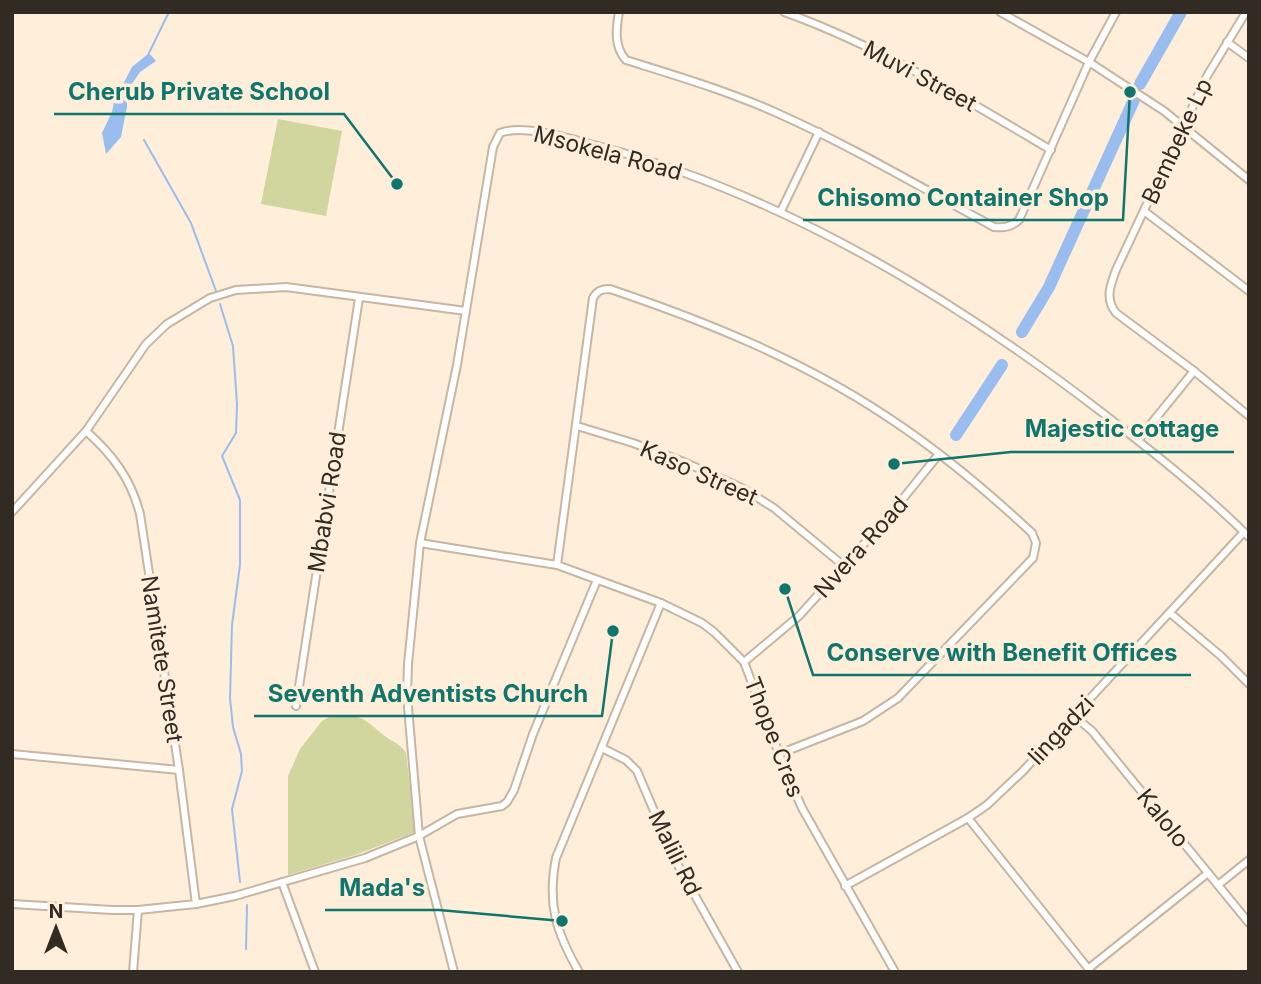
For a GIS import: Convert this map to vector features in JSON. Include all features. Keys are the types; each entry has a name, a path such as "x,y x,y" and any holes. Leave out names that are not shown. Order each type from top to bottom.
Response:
{"street":[{"path":"619,12 617,41 626,60 731,94 819,132 999,227 1010,226 1019,220 1089,62 1116,12"},
{"name":"Muvi Street","path":"784,12 830,30 916,73 1051,150"},
{"path":"1000,12 1089,62 1164,111 1249,180"},
{"name":"Bembeke Lp","path":"1246,12 1207,76 1110,286 1111,305 1116,313 1249,416"},
{"path":"1227,42 1249,58"},
{"name":"Msokela Road","path":"454,972 419,836 407,695 410,626 420,542 457,365 493,147 500,132 520,129 614,150 707,180 782,211 927,292 1058,379 1192,484 1246,534"},
{"path":"782,211 819,132"},
{"path":"1144,211 1249,291"},
{"path":"12,512 86,431 146,344 167,324 210,298 236,290 273,287 466,311"},
{"path":"557,565 593,298 597,292 610,289 682,313 828,382 886,416 939,454 1032,533 1036,543 1033,558 898,698 863,722 779,754"},
{"name":"Mbabvi Road","path":"296,706 359,298"},
{"path":"1138,440 1194,371"},
{"name":"Kaso Street","path":"577,426 684,462 742,488 774,508 844,566"},
{"name":"Namitete Street","path":"86,431 109,452 125,474 136,498 179,770 196,904"},
{"name":"Nvera Road","path":"744,662 799,616 901,503 939,454"},
{"name":"lingadzi","path":"845,886 987,805 1246,534"},
{"name":"Thope Cres","path":"420,542 557,565 661,603 702,623 714,632 744,662 802,808 895,972"},
{"path":"12,904 62,909 138,910 196,904 365,858 419,836 457,814 502,806 514,790 533,734 597,580"},
{"path":"579,972 555,920 552,895 554,871 560,846 661,603"},
{"path":"1171,613 1249,684"},
{"name":"Kalolo","path":"1074,716 1091,731 1249,923"},
{"name":"Malili Rd","path":"602,748 626,760 637,771 676,860 738,972"},
{"path":"12,754 179,770"},
{"path":"968,818 1090,970 1208,873"},
{"path":"1218,886 1249,860"},
{"path":"282,882 316,972"},
{"path":"133,972 138,910"}],"green space":[{"path":"278,119 342,131 326,216 261,204"},
{"path":"333,715 359,717 406,753 415,832 355,855 288,875 288,776 300,749 322,721"}],"water":[{"path":"149,53 156,61 140,72 127,91 121,137 106,154 102,133 114,102 132,67"}],"waterway":[{"path":"149,53 169,12"},
{"path":"1140,84 1181,12"},
{"path":"1022,332 1049,287 1134,100"},
{"path":"144,140 191,223 216,291"},
{"path":"220,304 233,346 237,404 236,433 222,456 240,500 240,565 232,625 230,698 242,771 232,809 240,882"},
{"path":"956,435 1002,365"},
{"path":"246,949 247,905"}],"place":[{"name":"Chisomo Container Shop","path":"1130,92"},
{"name":"Cherub Private School","path":"397,184"},
{"name":"Majestic cottage","path":"894,464"},
{"name":"Conserve with Benefit Offices","path":"785,589"},
{"name":"Seventh Adventists Church","path":"613,631"},
{"name":"Mada's","path":"562,921"}]}
